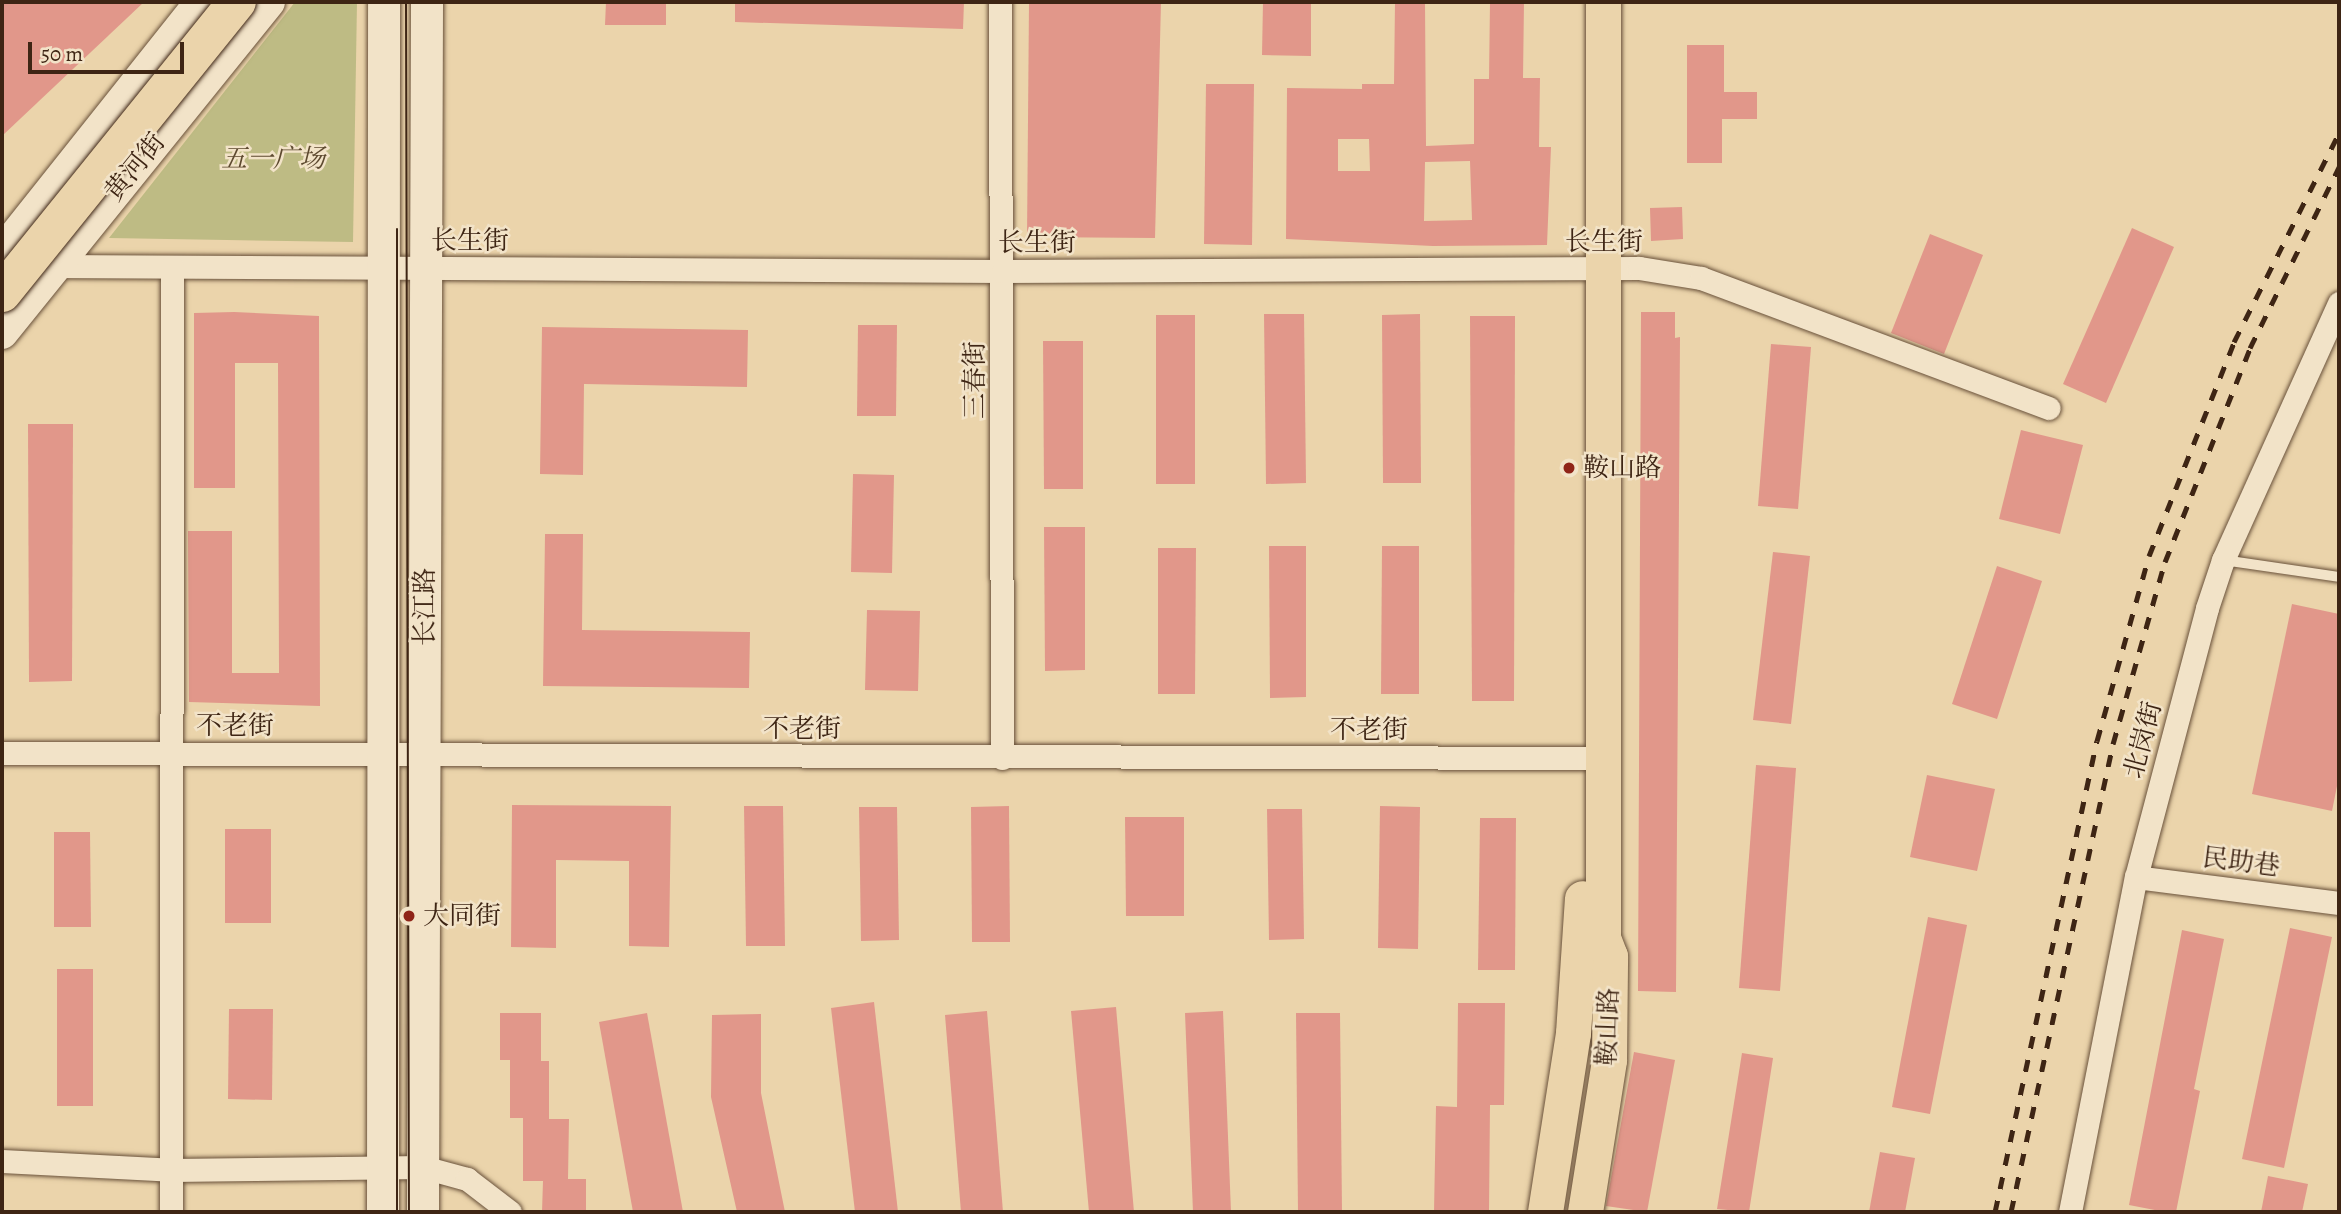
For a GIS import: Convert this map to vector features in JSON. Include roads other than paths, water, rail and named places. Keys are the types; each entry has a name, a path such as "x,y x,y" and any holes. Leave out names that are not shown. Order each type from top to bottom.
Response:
{"highway":[{"path":"2,293 237,2"}],"main road":[{"name":"黄河街","path":"2,252 201,2"},
{"name":"黄河街","path":"2,333 269,2"},
{"name":"长江路","path":"383,1212 384,2"},
{"name":"长江路","path":"422,1212 426,755 427,2"},
{"name":"鞍山路","path":"1545,1212 1573,1033 1577,948 1582,939 1592,758 1592,269 1581,2"},
{"name":"鞍山路","path":"1592,269 1603,2"},
{"name":"鞍山路","path":"1585,1212 1609,1060 1611,956 1602,938 1592,758"}],"street":[{"name":"三春街","path":"1000,2 1003,271 1002,758"},
{"name":"长生街","path":"2,266 1003,271 1639,268 1701,278 2049,408"},
{"path":"171,1212 172,267"},
{"name":"北岗街","path":"2070,1212 2136,877 2207,608 2223,560 2339,303"},
{"name":"不老街","path":"2,753 1592,758"},
{"name":"民助巷","path":"2136,877 2339,903"},
{"path":"2,1161 172,1170 423,1167 467,1179 510,1212"}],"lane":[{"path":"2223,560 2339,578"}],"tram line":[{"path":"406,2 409,1212"},
{"path":"397,229 397,1212"}],"railway":[{"path":"1995,1212 2097,741 2149,556 2234,342 2339,133"},
{"path":"2011,1212 2113,744 2165,562 2250,348 2339,167"}],"place":[{"name":"鞍山路","path":"1569,468"},
{"name":"大同街","path":"409,916"}],"park label":[{"name":"五一广场","path":"273,159"}]}
